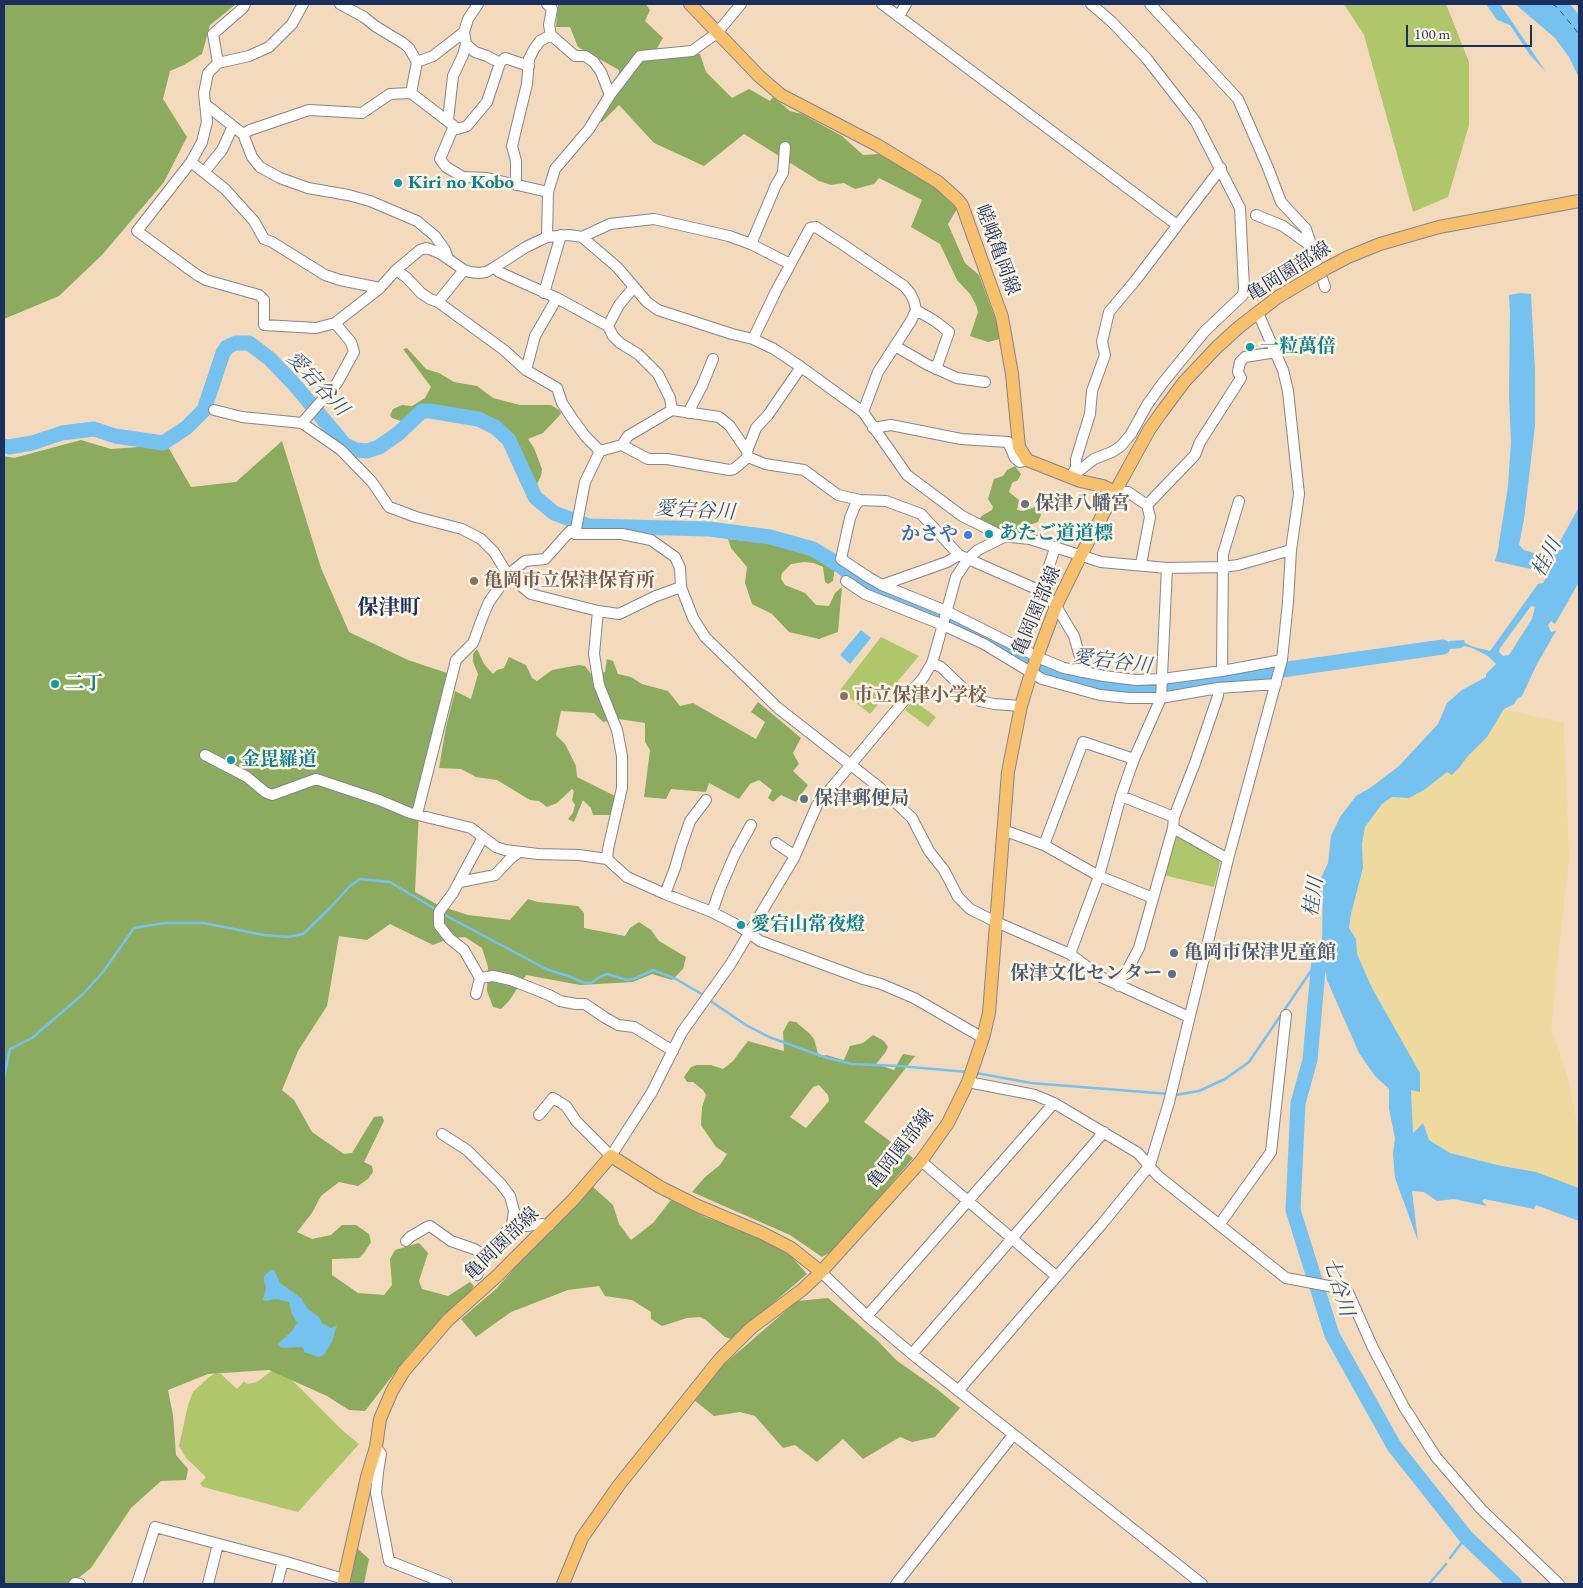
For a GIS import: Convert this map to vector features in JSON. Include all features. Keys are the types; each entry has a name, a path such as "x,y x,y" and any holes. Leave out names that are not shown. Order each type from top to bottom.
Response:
{"main road":[{"name":"嵯峨亀岡線","path":"690,4 759,76 781,95 877,145 938,182 962,205 1002,317 1012,374 1019,447 1027,460"},
{"name":"亀岡園部線","path":"563,1584 582,1538 614,1493 719,1360 751,1328 802,1290 821,1272 921,1161 948,1123 970,1076 989,1013 1008,772 1021,706 1034,665 1056,606 1115,492 1149,430 1184,382 1239,327 1278,297 1348,257 1380,244 1440,227 1579,201"},
{"path":"1027,460 1080,481 1103,486 1115,492"},
{"path":"611,1156 660,1187 698,1206 762,1233 790,1248 821,1272"},
{"name":"亀岡園部線","path":"343,1582 367,1477 376,1447 382,1413 404,1371 448,1320 549,1226 611,1156"}],"street":[{"path":"218,63 212,34 243,8 245,4"},
{"path":"303,4 292,24 269,47 249,56 218,63 208,73 204,93 207,122 202,142 191,162 138,230 206,280 259,295 264,300 264,325 316,328 335,323 380,288 396,270 420,250 426,248 441,254 464,270 479,273 494,268 526,247 547,237 582,237 610,224 654,219 712,231 751,244 790,264"},
{"path":"340,4 364,17 375,26 403,42 409,48 417,62 411,93"},
{"path":"478,4 468,19 464,32 466,44 463,56 453,76 451,123 440,159 446,167 463,177 487,178 548,192"},
{"path":"548,4 552,9 549,25 551,35 575,56 585,56 594,62 601,72 610,95"},
{"path":"547,237 548,192 555,168 589,129 610,95 640,56 692,51 718,33 741,4"},
{"path":"882,4 1177,225"},
{"path":"899,16 906,4"},
{"path":"1071,476 1094,459 1112,452 1121,446 1147,405 1205,331 1243,295 1244,288 1240,208 1221,168 1196,122 1147,59 1112,22 1091,4"},
{"path":"1150,4 1238,99 1281,202 1306,229 1325,287"},
{"path":"417,62 433,56 464,32"},
{"path":"516,185 516,162 512,146 527,84 529,59 540,41 551,35"},
{"path":"466,44 475,52 500,63"},
{"path":"243,134 310,110 362,113 390,94 411,93 457,129 467,126 487,102 500,63 505,58 529,66"},
{"path":"205,104 243,134 252,157 260,167 280,178 308,188 355,197 417,221 436,236 446,250 448,259"},
{"path":"205,171 222,150 233,126"},
{"path":"751,244 776,184 783,173 785,147"},
{"path":"191,162 205,171 225,189 254,221 264,239 325,275 380,288"},
{"path":"1071,476 1076,468 1076,459 1090,414 1092,391 1105,355 1102,342 1110,312 1221,168"},
{"path":"1256,215 1283,226 1312,246"},
{"path":"753,339 810,228 816,227 904,286 910,292 914,301 916,310 911,321 878,372 863,412"},
{"path":"544,293 561,236"},
{"path":"582,237 617,267 647,302 658,310 753,339 774,349 863,412 907,474 962,516 1004,537 1030,539 1101,562 1141,564 1167,568 1238,565 1290,550"},
{"path":"494,268 557,298 608,326 613,336 620,343 638,354 658,374 670,398 672,410"},
{"path":"396,270 407,278 421,293 438,302 504,350 526,370 557,388 562,403 574,422 600,451"},
{"path":"438,302 464,270"},
{"path":"608,326 619,305 634,287"},
{"path":"526,370 535,336 557,298"},
{"path":"916,310 949,332 936,369"},
{"path":"958,1391 1102,1224 1150,1165 1169,1102 1228,859 1282,662 1288,602 1290,550 1299,494 1288,391 1283,370 1258,313"},
{"path":"302,423 337,383 354,352 351,342 335,323"},
{"path":"895,346 936,369 957,378 985,382"},
{"path":"1146,505 1195,455 1200,442 1242,378 1238,372 1240,362 1245,357 1276,352"},
{"path":"688,413 713,359"},
{"path":"622,445 648,459 667,459 729,470 734,468 747,454 756,428 768,416 801,368"},
{"path":"214,410 242,417 302,423 341,450 372,482 389,507 416,517 462,529 481,539 494,552 508,576 531,594 598,612 619,614 656,596 681,587"},
{"path":"575,531 585,482 600,451 622,445 628,436 672,410 719,416 730,426 747,454 765,464 804,470 838,495 860,500 886,501 921,514 964,557 1042,591 1056,606 1077,644 1081,672"},
{"path":"873,428 891,426 961,439 1008,442 1015,458 1020,462 1027,460"},
{"path":"1115,492 1128,492 1146,505 1150,517 1141,564"},
{"path":"860,500 850,518 842,559 859,572 882,585 1034,665 1042,679 1061,686 1100,695 1129,698 1161,696 1277,681"},
{"path":"1222,671 1223,554 1239,501"},
{"path":"417,814 456,660 473,643 489,602 508,576 525,561 545,559 570,531 622,534 651,540 676,557 680,568 681,587 693,618 705,638 778,708 879,787 912,818 929,851 944,870 958,897 970,909 1070,954 1101,977 1189,1017"},
{"path":"882,585 964,557 1004,537"},
{"path":"1042,591 1056,548"},
{"path":"539,1115 553,1098 566,1106 576,1122 611,1156 652,1092 682,1032 730,965 795,856 817,805 924,678 932,663 956,577 964,557"},
{"path":"1070,954 1099,876 1121,796 1134,759 1161,696 1167,568"},
{"path":"846,581 865,594 945,618 999,652 1034,665 1136,680 1161,681 1282,662"},
{"path":"598,612 594,654 598,685 617,730 622,756 622,788 608,849 608,860"},
{"path":"932,663 941,667 968,693 980,701 1021,706"},
{"path":"1119,986 1139,948 1173,828 1174,817 1218,696 1218,688"},
{"path":"1044,845 1083,742 1134,759"},
{"path":"205,755 247,777 264,792 272,795 316,779 379,800 410,813 471,828 496,847 505,850 578,855 608,860 627,877 664,894 712,912 739,926 760,941 881,984 914,998 983,1038"},
{"path":"1121,796 1174,817"},
{"path":"664,894 675,868 680,846 690,821 706,800"},
{"path":"712,912 736,854 752,825"},
{"path":"1173,828 1228,859"},
{"path":"1003,830 1044,845 1099,876 1153,898"},
{"path":"476,994 480,978 464,950 449,938 439,925 439,912 460,882 483,838"},
{"path":"776,843 795,856"},
{"path":"460,882 495,875 519,852"},
{"path":"480,978 493,976 512,980 549,995 560,1002 585,1004 604,1018 618,1025 634,1027 673,1051"},
{"path":"1219,1225 1271,1152 1286,1015"},
{"path":"970,1076 1035,1095 1054,1103 1138,1153 1158,1176 1286,1278 1339,1288 1348,1292 1373,1348 1404,1407 1436,1457 1481,1509 1560,1584"},
{"path":"867,1316 1054,1103"},
{"path":"912,1354 1104,1132"},
{"path":"442,1134 468,1150 510,1196 514,1211 512,1225 486,1256 477,1275"},
{"path":"921,1161 1056,1276"},
{"path":"512,1225 544,1224 549,1226"},
{"path":"406,1240 430,1226 451,1241 474,1249 486,1256"},
{"path":"821,1272 867,1316 912,1354 1202,1584"},
{"path":"896,1584 1013,1435"},
{"path":"376,1447 381,1454 376,1493 389,1561 447,1584"},
{"path":"137,1584 155,1527 283,1560 343,1582"},
{"path":"208,1584 218,1544"},
{"path":"277,1584 283,1560"},
{"path":"74,1584 75,1582 80,1584"}],"green space":[{"path":"4,4 236,4 210,25 202,54 170,71 163,99 187,137 164,182 102,255 59,296 4,319"},
{"path":"558,4 646,4 650,10 645,21 663,38 652,57 700,54 706,72 732,98 749,89 770,101 773,97 790,111 802,114 842,136 863,155 879,154 932,185 957,209 948,224 965,263 979,275 999,329 1000,339 988,342 970,336 978,312 976,305 970,294 957,280 940,244 911,227 922,200 879,178 874,184 855,189 844,183 831,185 819,181 744,134 704,166 654,143 619,105 602,122 597,120 617,91 619,70 578,47 570,27 556,27"},
{"path":"1344,4 1446,4 1469,62 1469,125 1448,197 1413,212 1364,35"},
{"path":"407,348 426,369 439,373 454,382 477,386 493,398 520,405 551,405 559,410 561,413 559,416 543,433 528,439 534,448 542,469 541,476 534,490 529,491 525,489 523,473 512,458 512,452 503,439 507,431 505,428 447,410 420,409 401,421 392,418 390,415 393,409 402,405 412,406 425,398 431,387 403,349"},
{"path":"81,440 111,449 167,445 191,487 236,482 282,441 321,568 349,632 408,660 450,674 420,790 415,892 440,906 468,915 510,920 528,899 538,902 578,906 584,913 584,928 625,936 630,928 639,922 651,930 659,941 686,957 683,969 672,980 652,974 633,982 580,985 526,975 509,1001 501,1009 493,1007 487,991 488,967 482,948 465,937 450,938 433,945 390,924 367,940 339,936 327,1006 298,1051 282,1090 294,1100 312,1132 344,1154 352,1153 374,1117 382,1116 384,1121 364,1162 372,1166 373,1172 368,1179 358,1186 339,1182 321,1196 312,1213 297,1232 312,1239 331,1235 342,1225 356,1225 369,1234 371,1242 359,1258 332,1259 332,1275 358,1293 384,1295 392,1285 390,1259 395,1250 419,1243 428,1253 419,1281 422,1289 448,1296 470,1282 474,1286 410,1353 365,1411 349,1410 327,1396 269,1370 208,1374 168,1390 173,1415 176,1455 188,1469 186,1480 161,1481 131,1508 91,1568 71,1584 4,1584 4,456 14,458"},
{"path":"1015,466 1021,474 1018,480 1012,483 1009,492 1019,500 1017,510 1023,511 1035,507 1038,508 1041,515 1038,522 1032,524 1021,535 1002,530 979,519 992,510 993,507 988,499 994,479 1003,476 1007,470"},
{"path":"728,539 792,546 835,567 833,581 828,584 825,582 823,567 814,563 791,564 782,573 781,579 785,585 805,593 816,605 829,606 835,593 842,587 838,632 819,639 789,632 772,614 752,604 745,583 747,567 731,548"},
{"path":"881,637 919,656 870,714 840,690"},
{"path":"477,649 484,664 493,674 497,670 504,668 509,657 526,665 532,678 537,681 552,670 579,665 585,666 592,675 605,672 607,659 613,661 618,674 631,677 642,684 668,691 680,706 693,703 756,739 765,722 751,712 758,702 801,738 793,753 799,764 793,771 808,785 796,802 781,795 773,802 768,798 772,790 759,780 750,784 739,799 709,783 706,792 671,789 666,799 644,797 650,750 645,742 645,723 619,719 603,722 594,713 561,711 556,735 565,744 576,766 577,777 617,797 614,815 593,815 591,808 583,800 574,822 568,819 573,813 575,805 572,800 574,791 572,789 557,803 547,807 539,801 530,800 497,780 476,777 461,769 439,768 455,691 471,699 478,674 473,662 473,654"},
{"path":"913,700 936,717 928,727 905,710"},
{"path":"1178,836 1218,857 1220,863 1214,887 1163,875 1173,839"},
{"path":"789,1021 796,1022 814,1039 819,1057 826,1055 844,1060 850,1046 863,1043 873,1035 884,1041 888,1047 876,1064 894,1070 903,1054 915,1056 864,1122 913,1158 835,1249 822,1257 790,1235 692,1192 705,1177 720,1165 727,1154 716,1147 701,1125 702,1107 706,1095 693,1082 687,1082 684,1077 691,1067 697,1065 711,1065 723,1069 733,1061 748,1041 784,1051 783,1032","holes":["819,1085 828,1095 829,1101 806,1128 790,1117 813,1087"]},
{"path":"593,1187 613,1205 619,1224 631,1240 653,1223 671,1200 707,1218 752,1233 790,1255 807,1274 731,1339 725,1337 700,1317 687,1318 662,1326 651,1319 651,1312 632,1300 605,1296 599,1286 568,1290 511,1312 476,1337 461,1319 497,1288 533,1247"},
{"path":"828,1298 878,1341 896,1360 960,1408 935,1437 912,1442 900,1437 863,1459 843,1439 817,1462 795,1445 783,1448 755,1416 740,1412 714,1416 694,1400 721,1367 797,1301"},
{"path":"278,1366 342,1430 359,1444 298,1512 203,1487 200,1484 206,1477 186,1458 179,1446 188,1405 193,1392 209,1377 216,1373 221,1374 237,1389 244,1381 247,1384 257,1382"},
{"path":"357,1548 369,1559 364,1584 350,1584"}],"sand":[{"path":"1504,709 1564,723 1569,856 1551,1027 1569,1082 1579,1133 1579,1189 1536,1172 1497,1165 1450,1153 1429,1140 1413,1134 1411,1089 1420,1092 1420,1073 1372,988 1357,954 1356,939 1349,928 1363,868 1362,843 1365,827 1382,804 1392,797 1409,798 1424,790 1447,772 1459,768 1487,737"}],"water":[{"path":"1486,4 1500,4 1546,72 1530,55 1510,25 1497,20"},
{"path":"1515,4 1570,4 1579,15 1579,78 1569,57 1555,38"},
{"name":"桂川","path":"1531,294 1535,371 1535,426 1519,545 1524,550 1547,556 1551,543 1558,545 1579,507 1579,582 1555,624 1551,621 1548,625 1551,632 1556,631 1537,664 1522,696 1514,704 1504,709 1487,737 1452,775 1447,772 1424,790 1409,798 1392,797 1382,804 1365,827 1362,843 1363,868 1349,928 1356,939 1357,954 1372,988 1420,1073 1420,1092 1411,1090 1413,1133 1423,1123 1429,1140 1450,1153 1497,1165 1536,1172 1576,1187 1579,1189 1579,1221 1536,1205 1534,1209 1484,1199 1482,1201 1487,1206 1454,1199 1437,1201 1424,1192 1412,1191 1418,1241 1395,1178 1393,1154 1395,1138 1389,1109 1389,1089 1375,1076 1359,1053 1327,980 1325,968 1323,968 1320,1010 1315,1014 1316,982 1322,944 1323,886 1314,906 1311,907 1315,891 1328,863 1331,836 1340,817 1356,796 1399,766 1438,724 1447,703 1462,690 1486,677 1486,674 1496,664 1488,656 1464,646 1461,648 1426,651 1423,648 1432,645 1440,646 1450,641 1464,640 1465,643 1474,647 1490,651 1538,584 1543,583 1547,576 1544,572 1495,561 1508,486 1511,442 1509,295","holes":["1531,606 1535,607 1532,619 1509,655 1503,656 1499,652 1500,648"]},
{"path":"861,630 871,638 850,664 840,655"},
{"path":"271,1270 274,1270 280,1283 301,1298 308,1309 319,1317 322,1323 331,1328 337,1325 332,1342 324,1355 318,1357 304,1352 302,1347 283,1348 278,1344 292,1331 297,1323 289,1302 276,1299 263,1300 266,1288 264,1276"}],"waterway":[{"name":"愛宕谷川","path":"4,446 9,447 32,443 62,433 94,429 115,436 163,443 186,428 204,410 223,353 227,347 236,343 249,343 270,359 294,384 345,445 356,450 367,451 379,447 399,433 422,411 478,419 495,427 509,440 535,497 554,513 589,526 709,529 770,537 813,549 870,588 975,632 1048,672 1078,681 1144,688 1169,686 1443,647"},
{"path":"4,1077 10,1049 32,1038 83,994 103,972 134,928 164,923 204,923 264,935 288,937 303,934 350,886 360,879 390,882 437,910"},
{"path":"443,914 546,969 584,983 591,983 607,974 627,980 634,979 653,970 676,979 705,996"},
{"name":"七谷川","path":"1326,945 1319,959 1310,1060 1298,1103 1293,1210 1332,1335 1394,1446 1466,1537 1515,1584"},
{"path":"1175,1095 1199,1091 1225,1079 1249,1062 1319,959"},
{"path":"709,1000 746,1025 769,1037 827,1058 852,1064 968,1072"},
{"path":"976,1073 1031,1083 1169,1094"},
{"path":"1450,1558 1466,1537"},
{"path":"1429,1584 1446,1564"}],"ferry route":[{"path":"1552,4 1557,7 1579,34"}],"place":[{"name":"Kiri no Kobo","path":"398,183"},
{"name":"一粒萬倍","path":"1250,347"},
{"name":"保津八幡宮","path":"1025,504"},
{"name":"あたご道道標","path":"989,534"},
{"name":"かさや","path":"968,535"},
{"name":"亀岡市立保津保育所","path":"474,581"},
{"name":"二丁","path":"55,684"},
{"name":"市立保津小学校","path":"844,696"},
{"name":"金毘羅道","path":"231,760"},
{"name":"保津郵便局","path":"804,799"},
{"name":"愛宕山常夜燈","path":"741,925"},
{"name":"亀岡市保津児童館","path":"1174,953"},
{"name":"保津文化センター","path":"1172,974"}],"district":[{"name":"保津町","path":"389,608"}]}
